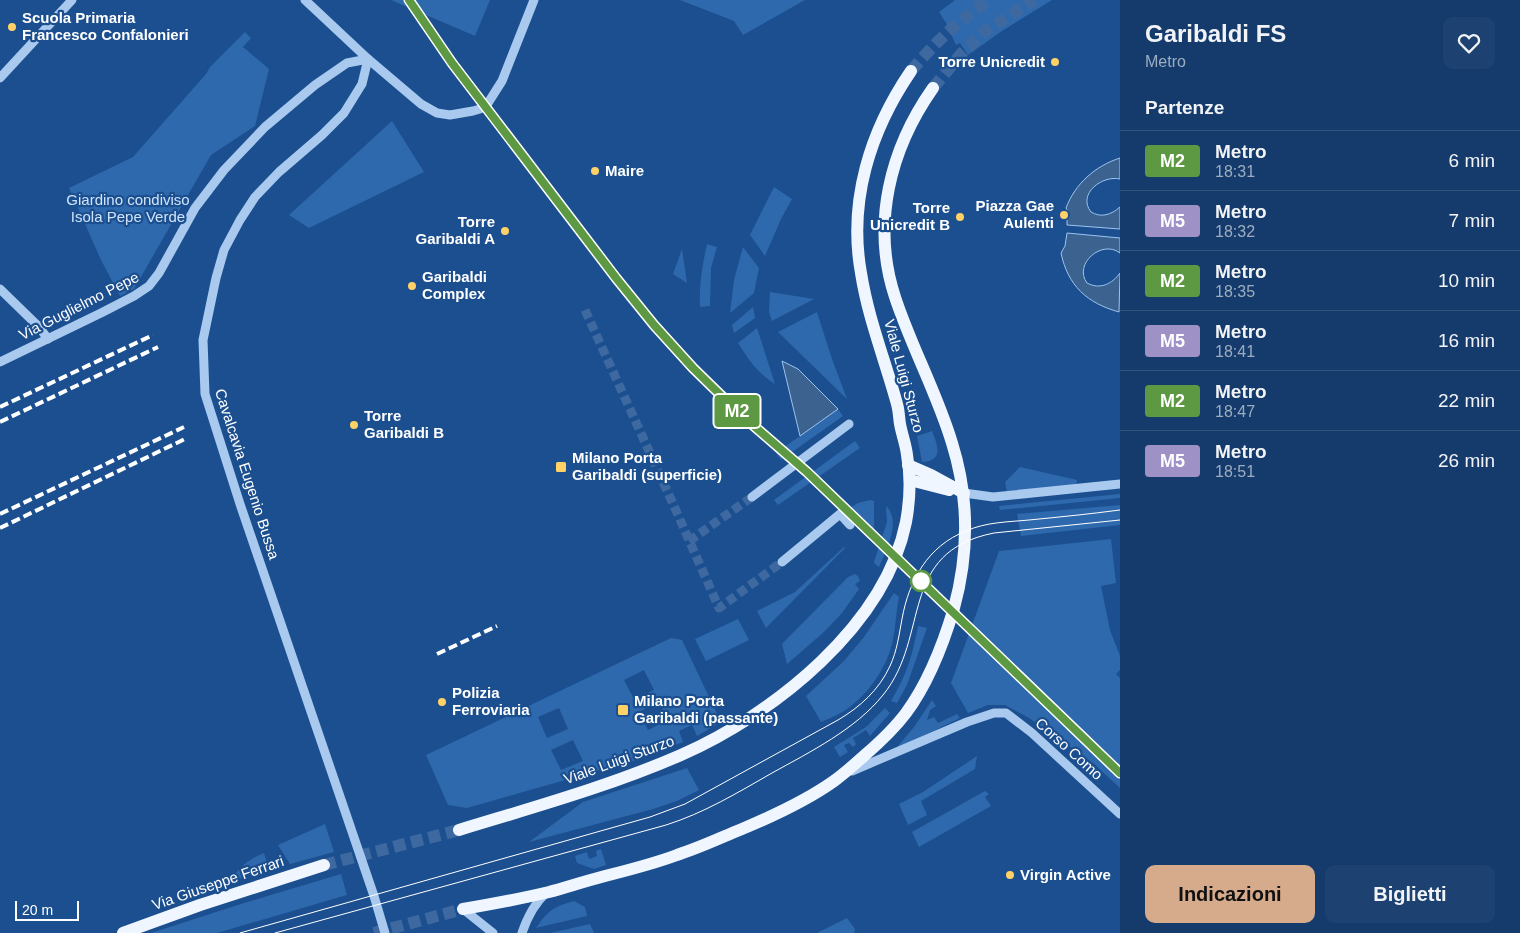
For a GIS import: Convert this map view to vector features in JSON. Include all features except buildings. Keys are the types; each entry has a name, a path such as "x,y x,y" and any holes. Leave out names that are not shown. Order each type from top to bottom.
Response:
{"main road":[{"name":"Viale Luigi Sturzo","path":"459,830 574,794 648,768 683,754 735,727 792,687 819,664 845,636 878,592 891,568 901,540 907,512 910,480 897,404 873,325 861,275 857,228 861,187 871,148 885,113 912,72"},
{"name":"Viale Luigi Sturzo","path":"463,910 548,892 643,866 695,849 780,812 819,791 842,775 887,735 906,713 921,690 941,649 959,591 964,561 966,517 959,467 950,435 894,296 886,252 885,224 888,193 899,150 912,121 933,88"},
{"path":"908,465 932,475 964,493"},
{"path":"910,480 964,493"},
{"name":"Via Giuseppe Ferrari","path":"123,933 200,905 324,865"}],"street":[{"path":"0,78 72,0"},
{"path":"305,0 368,59 421,104 437,113 450,114 467,113 480,109 488,103 502,81 534,0"},
{"name":"Cavalcavia Eugenio Bussa","path":"368,59 362,84 344,113 322,135 279,172 256,197 240,220 224,250 203,340 205,394 240,504 385,933"},
{"name":"Via Guglielmo Pepe","path":"0,362 134,296 149,286 159,273 195,208 224,170 265,127 315,85 347,63 368,59"},
{"path":"0,289 39,327 48,339"},
{"path":"752,497 849,424"},
{"path":"964,493 994,497 1120,484"},
{"path":"782,562 840,514 850,525"},
{"name":"Viale Luigi Sturzo","path":"842,775 994,712"},
{"name":"Corso Como","path":"994,712 1006,713 1032,733 1120,814"},
{"path":"522,933 535,905 548,892"},
{"path":"463,910 493,933"}],"green space":[{"path":"391,0 490,0 475,36"},
{"path":"680,0 805,0 743,35 734,21"},
{"path":"955,0 1052,0 968,55 960,43 956,45 939,12"},
{"name":"Giardino condiviso Isola Pepe Verde","path":"245,32 251,38 243,47 269,69 255,126 211,155 134,289 120,296 101,260 69,188 133,157 206,74 210,67"},
{"path":"392,121 424,172 309,228 289,215"},
{"path":"774,187 792,199 765,256 750,235"},
{"path":"707,244 717,247 711,268 710,306 700,307 701,276"},
{"path":"743,247 759,268 754,293 730,313 734,280"},
{"path":"682,249 687,283 673,274"},
{"path":"770,292 814,299 772,321 769,312"},
{"path":"753,307 755,318 734,333 732,325"},
{"path":"817,312 832,359 847,399 778,332"},
{"path":"757,328 775,384 758,371 738,343"},
{"path":"838,409 843,416 781,460 776,453"},
{"path":"932,431 937,446 937,455 934,459 922,462 917,436"},
{"path":"855,441 860,448 778,505 774,500"},
{"path":"1020,467 1077,480 1076,485 1007,492 1005,482"},
{"path":"1120,494 1120,498 1000,510 999,506"},
{"path":"874,501 874,532 870,535 848,509 858,503"},
{"path":"1120,505 1120,525 1021,536 1017,514"},
{"path":"886,506 891,512 893,527 889,544 879,567 874,562 887,522"},
{"path":"1111,539 1116,583 1101,586 1110,630 1120,656 1120,670 1116,674 1120,678 1120,788 1093,763 1029,718 1005,705 988,705 968,713 951,683 999,551"},
{"path":"844,547 766,628 757,611 795,592"},
{"path":"855,574 860,581 855,584 859,589 842,613 824,632 787,664 782,644 848,577"},
{"path":"894,593 899,597 895,628 888,657 878,676 865,693 851,706 821,722 806,696 844,661 864,637"},
{"path":"738,619 749,640 706,661 695,639"},
{"path":"918,626 927,628 907,685 897,703 891,701 908,665"},
{"path":"671,638 682,640 721,722 697,736 692,725 679,731 683,742 636,760 467,808 448,805 426,755","holes":["644,670 654,690 634,699 624,680","658,701 668,720 648,730 639,712","559,708 568,729 547,738 538,717","573,740 583,761 561,770 551,750"]},
{"path":"932,700 936,706 930,710 927,720 934,717 938,723 957,714 960,718 899,748 898,746 914,727"},
{"path":"885,708 890,713 870,736 866,730 853,738 856,744 853,747 849,743 844,745 848,752 840,757 834,747 866,727"},
{"path":"977,756 975,769 921,801 927,815 908,825 899,804 923,792"},
{"path":"687,768 699,790 677,801 529,842 583,802"},
{"path":"985,791 989,794 985,797 991,806 919,847 912,832"},
{"path":"325,824 334,852 290,864 278,845"},
{"path":"601,849 606,865 594,869 577,863 575,856 587,852 589,859 597,856 596,851"},
{"path":"264,853 269,870 238,879 235,878 235,874 245,864"},
{"path":"341,874 347,895 217,933 151,933 244,903"},
{"path":"574,901 585,907 587,916 536,928 552,910"},
{"path":"847,918 855,929 854,933 817,933"},
{"path":"590,924 594,933 550,933"}],"shaded area":[{"path":"1120,158 1120,179 1106,180 1099,183 1089,193 1087,205 1091,212 1098,215 1110,214 1120,207 1120,229 1067,225 1066,208 1080,184 1094,171"},
{"path":"1067,233 1120,238 1120,253 1113,249 1098,251 1087,261 1084,268 1084,276 1087,283 1097,286 1109,283 1120,273 1119,312 1097,304 1074,284 1064,265 1061,253 1065,246"},
{"path":"782,361 798,369 838,409 800,436"}],"tunnel":[{"path":"911,71 948,32 990,0"},
{"path":"933,88 961,54 987,30 1035,0"},
{"path":"585,310 719,608 782,562"},
{"path":"689,541 752,497"},
{"path":"324,865 459,830"},
{"path":"374,933 463,909"}],"tram line":[{"path":"240,933 650,817 685,804 838,720 868,697 886,675 892,660 898,643 905,605 915,578 931,555 953,537 989,524 1120,510"},
{"path":"275,933 666,825 707,809 832,739 860,719 872,707 883,695 898,672 920,599 929,577 942,558 963,543 994,533 1120,520"}],"railway":[{"path":"0,407 153,335"},
{"path":"0,422 158,347"},
{"path":"0,514 184,427"},
{"path":"0,528 187,438"},
{"path":"437,654 497,626"}],"metro line":[{"name":"M2","path":"409,0 452,63 616,278 654,325 693,368 739,413 807,472 1120,773"}],"place":[{"name":"Scuola Primaria Francesco Confalonieri","path":"12,27"},
{"name":"Torre Unicredit","path":"1055,62"},
{"name":"Maire","path":"595,171"},
{"name":"Piazza Gae Aulenti","path":"1064,215"},
{"name":"Torre Unicredit B","path":"960,217"},
{"name":"Torre Garibaldi A","path":"505,231"},
{"name":"Garibaldi Complex","path":"412,286"},
{"name":"Torre Garibaldi B","path":"354,425"},
{"name":"Milano Porta Garibaldi (superficie)","path":"561,467"},
{"name":"Polizia Ferroviaria","path":"442,702"},
{"name":"Milano Porta Garibaldi (passante)","path":"623,710"},
{"name":"Virgin Active","path":"1010,875"}]}
